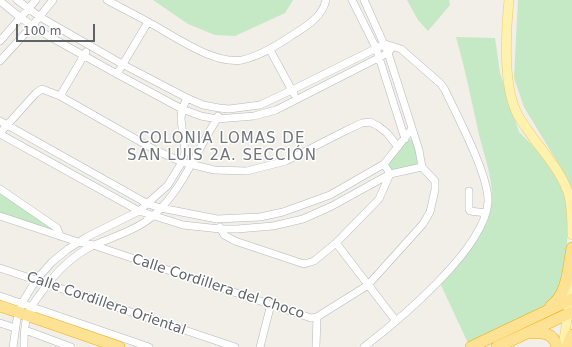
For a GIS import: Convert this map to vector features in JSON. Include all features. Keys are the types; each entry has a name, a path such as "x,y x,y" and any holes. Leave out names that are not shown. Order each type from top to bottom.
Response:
{"highway":[{"path":"541,313 553,305 559,298 564,288 572,248"},
{"path":"471,347 571,300"},
{"path":"0,306 22,317 94,344 119,347"},
{"path":"497,347 570,312"},
{"path":"0,314 22,317"},
{"path":"524,334 544,333 554,340 557,347"},
{"path":"567,347 572,336"}],"main road":[{"path":"509,0 506,25 510,98 516,113 558,173 569,195 572,217 572,235"},
{"path":"563,347 570,312 572,266"}],"street":[{"path":"17,0 40,17 122,64 203,105 219,108 229,109 260,105 385,44"},
{"path":"0,41 36,0"},
{"path":"0,62 53,0"},
{"path":"106,0 203,52 222,59 241,60 270,50 315,18 322,10 326,0"},
{"path":"352,0 380,57 405,139"},
{"name":"Calle Cordillera del Choco","path":"0,216 78,242 93,245 311,318 317,317 368,285 423,224 430,212 435,190 435,181 422,167 419,150 411,130 390,50 385,44 364,0"},
{"path":"0,1 44,34 182,109 200,116 217,119 254,116 276,110 380,57 390,50 400,49 436,79 445,90 477,159 488,202 486,213 478,232 454,264 426,293 364,347"},
{"path":"9,8 12,28"},
{"path":"117,74 148,22"},
{"path":"60,96 89,46"},
{"path":"270,50 297,99"},
{"path":"398,147 387,133 370,122 362,123 286,161 247,171 214,170 182,162 155,150 60,96 42,89 3,123 0,134 140,211 183,225 220,229 273,226 303,219 332,206 390,174 422,167"},
{"path":"14,347 22,317 36,280 52,262 78,242 140,211 168,185 182,162 185,152 182,131 182,109 188,98"},
{"path":"24,347 22,317 47,284 63,266 77,254 93,245 125,232 152,216 161,208 178,188 192,165 203,141 217,119 219,108"},
{"path":"3,123 148,204 217,219 260,217 283,212 330,195 384,164 411,130"},
{"path":"217,219 220,229 224,235 235,241 304,264 314,261 336,243 379,199 385,189 390,174 384,164"},
{"path":"0,188 57,228 60,236"},
{"path":"469,191 470,211 486,213"},
{"path":"336,243 396,320"},
{"name":"Calle Cordillera Oriental","path":"0,268 235,347"},
{"path":"0,296 22,317 71,347"},
{"path":"260,347 271,304"},
{"path":"0,323 22,317 149,347"},
{"path":"316,347 317,317"}],"green space":[{"path":"153,0 293,0 285,13 235,36 215,35 188,24"},
{"path":"407,0 449,0 450,5 428,31 418,20"},
{"path":"518,0 572,0 572,190 559,165 524,107 514,78"},
{"path":"456,37 495,38 500,73 519,132 540,153 555,174 566,198 568,215 566,275 551,302 537,312 468,343 440,283 468,251 486,224 489,216 492,194 489,173"},
{"path":"414,138 420,161 412,168 394,172 389,169 388,166 401,145"},
{"path":"0,193 56,231 0,213"}],"district":[{"name":"COLONIA LOMAS DE SAN LUIS 2A. SECCIÓN","path":"222,148"}]}
